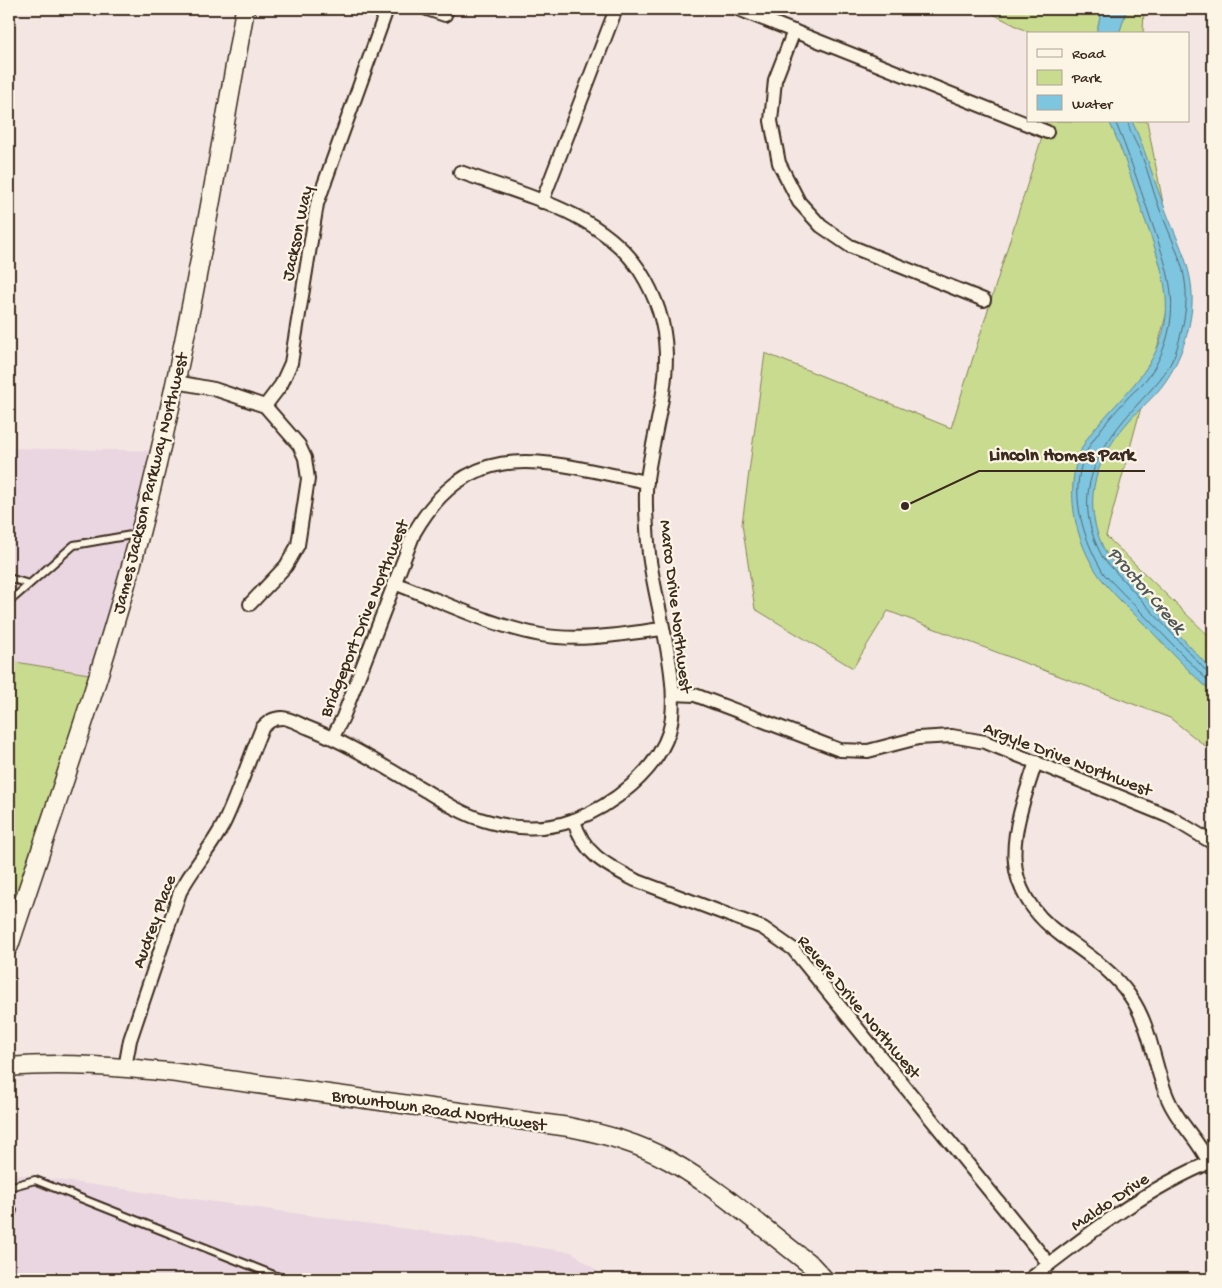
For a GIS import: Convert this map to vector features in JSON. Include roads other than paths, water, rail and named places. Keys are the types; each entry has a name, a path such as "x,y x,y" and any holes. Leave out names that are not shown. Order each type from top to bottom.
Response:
{"main road":[{"name":"James Jackson Parkway Northwest","path":"9,946 102,666 140,534 176,382 202,253 245,9"},
{"name":"Browntown Road Northwest","path":"9,1067 31,1065 126,1068 177,1073 549,1124 605,1135 640,1146 698,1178 811,1265 824,1279"}],"street":[{"name":"Jackson Way","path":"265,406 282,384 291,363 316,204 387,9"},
{"path":"427,9 445,14 447,9"},
{"path":"542,202 616,9"},
{"path":"738,9 1047,132"},
{"path":"794,31 776,80 771,121 779,163 798,202 821,226 850,246 984,300"},
{"name":"Marco Drive Northwest","path":"245,769 262,728 271,720 283,718 333,737 480,820 502,826 527,828 552,826 574,820 612,801 651,765 662,748 669,730 673,694 650,554 647,482 667,373 666,339 657,306 639,270 613,240 582,219 460,172"},
{"path":"176,382 214,390 265,406 299,445 305,458 308,479 298,545 286,566 250,604"},
{"name":"Bridgeport Drive Northwest","path":"333,737 343,717 414,533 428,509 452,485 481,468 508,461 535,460 647,482"},
{"path":"394,583 504,625 542,635 593,638 662,629"},
{"name":"Argyle Drive Northwest","path":"673,694 695,695 840,750 868,751 918,738 952,736 986,742 1170,817 1213,843"},
{"path":"1036,762 1014,833 1014,860 1022,888 1030,905 1044,922 1103,966 1130,996 1149,1032 1161,1080 1169,1101 1180,1121 1211,1162"},
{"name":"Audrey Place","path":"126,1068 130,1040 180,892 190,872 225,821 245,769"},
{"name":"Revere Drive Northwest","path":"574,820 579,837 585,847 615,870 636,880 763,928 793,949 1049,1264"},
{"name":"Maldo Drive","path":"1030,1279 1131,1204 1211,1162"}],"lane":[{"path":"9,602 74,545 140,534"},
{"path":"9,578 29,584"},
{"path":"9,1187 35,1180 284,1279"},
{"path":"9,1221 13,1210"}],"water":[{"path":"1102,9 1127,9 1120,32 1096,32"},
{"path":"1109,122 1132,122 1187,266 1192,291 1192,304 1187,334 1180,355 1170,374 1157,393 1127,423 1105,454 1094,486 1094,520 1107,555 1213,672 1213,693 1118,598 1100,577 1090,561 1076,524 1073,485 1076,466 1082,448 1092,432 1148,365 1157,350 1163,334 1166,316 1165,290 1160,264 1119,144"}],"place":[{"name":"Lincoln Homes Park","path":"905,506"}],"water label":[{"name":"Proctor Creek","path":"1148,589"}]}
